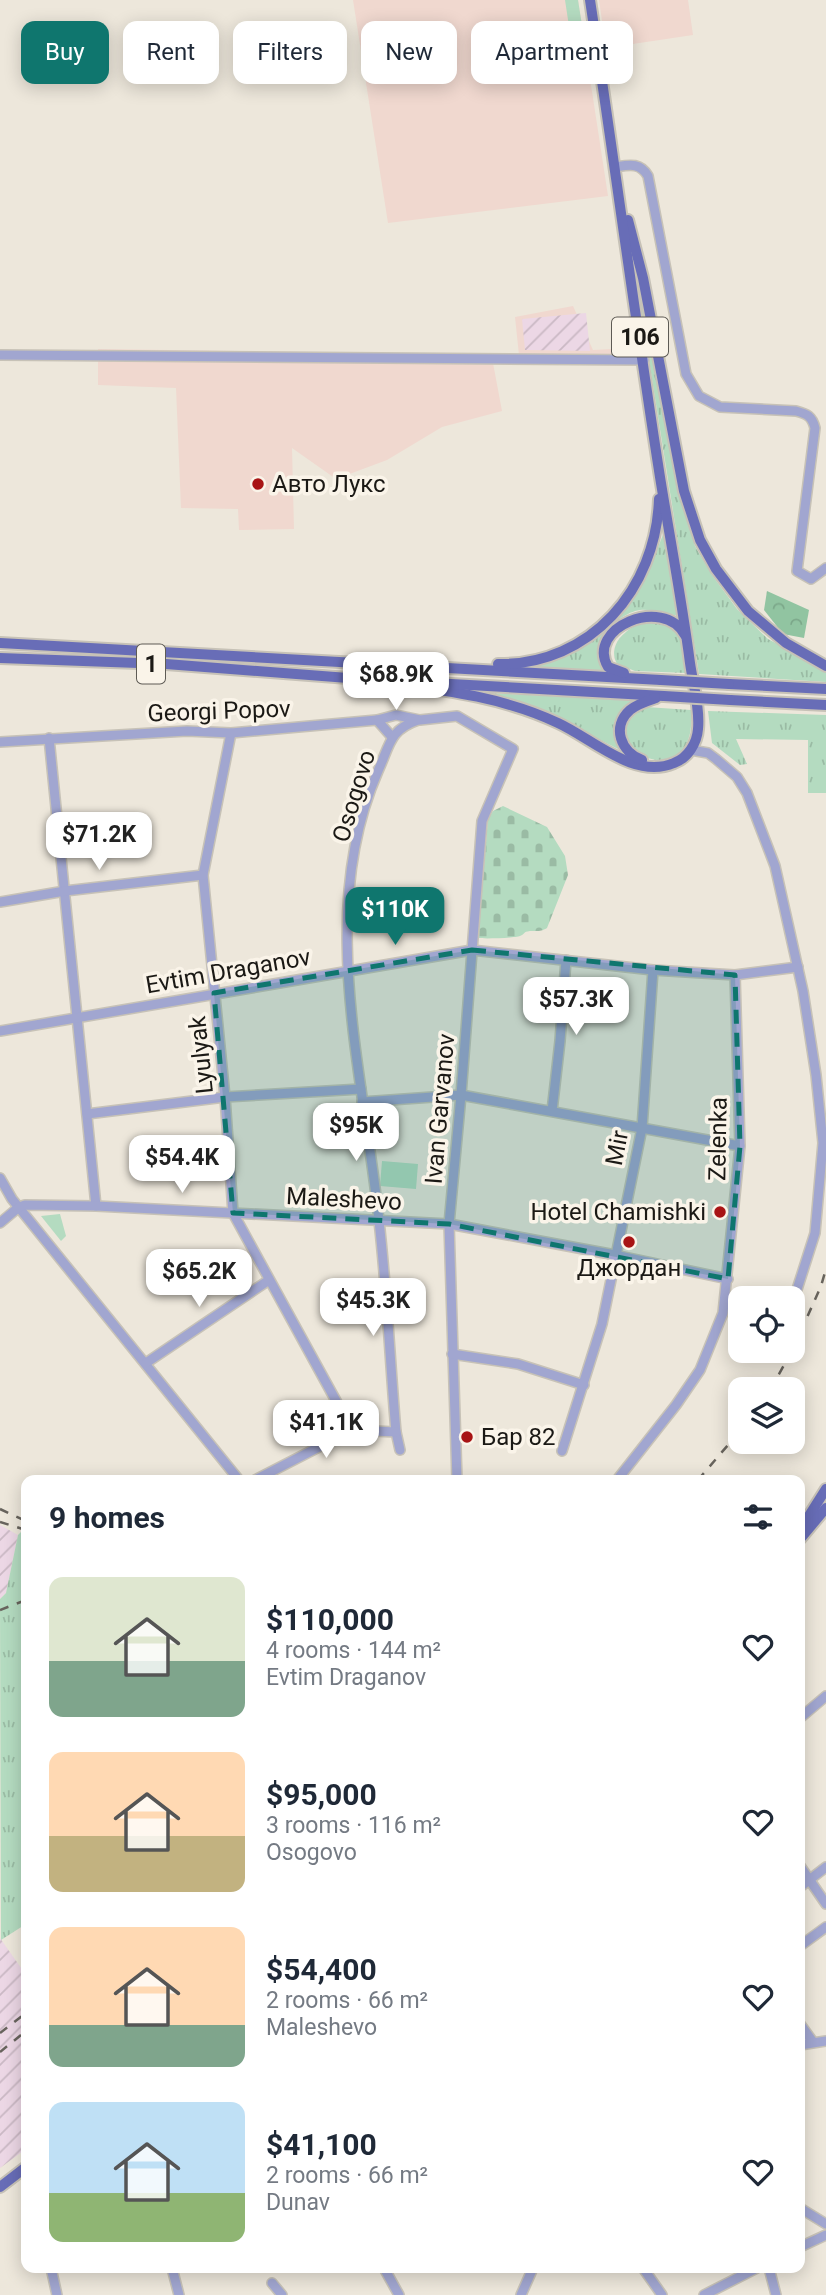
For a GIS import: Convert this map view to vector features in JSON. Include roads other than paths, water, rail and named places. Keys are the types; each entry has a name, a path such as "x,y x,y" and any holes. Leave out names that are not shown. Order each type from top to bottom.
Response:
{"main road":[{"name":"106","path":"590,0 698,720 696,738 691,750"},
{"path":"620,198 639,257 684,491 700,540 716,569 748,611 786,643 826,666"},
{"path":"371,664 520,663 559,652 587,637 605,624 620,608 645,567 656,530 660,475"},
{"path":"661,680 608,667 604,653 612,634 629,621 656,617 679,626 688,647"},
{"name":"1","path":"0,643 826,689"},
{"name":"1","path":"0,658 166,664 370,680 826,705"},
{"path":"370,680 485,698 524,709 561,724 642,767 657,767 677,762 691,750"},
{"path":"657,767 627,752 620,729 628,712 642,703 664,696"},
{"path":"805,1522 825,1490"},
{"path":"805,1533 826,1508"},
{"path":"0,2187 21,2171"}],"street":[{"path":"615,167 637,166 645,170 648,176 686,374 699,396 720,407 796,411 813,419 815,428 797,571 811,579 826,568"},
{"path":"0,355 644,360"},
{"name":"Georgi Popov","path":"0,742 187,731 231,733 377,720 396,715 420,720 457,716 513,748"},
{"path":"377,720 392,737 403,726 420,720"},
{"name":"Lyulyak","path":"231,733 203,875 225,1097 233,1213 352,1430"},
{"name":"Osogovo","path":"392,737 372,785 360,824 347,912 348,970 362,1102 379,1220 400,1450"},
{"path":"49,738 96,1206"},
{"name":"Ivan Garvanov","path":"457,1475 449,1224 482,821 513,748"},
{"path":"691,750 708,753 716,759 737,777 747,793 775,866 798,967 816,1075 823,1143 815,1233 798,1286"},
{"path":"0,902 65,891 203,875"},
{"name":"Evtim Draganov","path":"0,1031 472,950 653,970 735,975 798,967"},
{"path":"552,1111 561,1041 566,960"},
{"name":"Mir","path":"562,1451 602,1324 642,1128 653,970"},
{"name":"Zelenka","path":"621,1475 702,1367 723,1313 740,1146 735,975"},
{"path":"87,1114 225,1097 361,1089"},
{"path":"362,1102 461,1095 740,1146"},
{"path":"0,1178 19,1207 236,1475"},
{"name":"Maleshevo","path":"19,1207 96,1206 449,1224 728,1279"},
{"path":"0,1223 19,1207"},
{"path":"146,1363 269,1280"},
{"path":"452,1354 517,1364 584,1385"},
{"path":"265,1475 352,1430 397,1432"},
{"path":"805,1714 826,1696"},
{"path":"805,1883 826,1867"},
{"path":"805,1872 826,1904"},
{"path":"805,1942 826,1927"},
{"path":"805,2031 813,2042"},
{"path":"805,2044 826,2041"},
{"path":"805,2211 826,2224"},
{"path":"805,2245 826,2235"},
{"path":"52,2273 57,2295"},
{"path":"173,2273 179,2295"},
{"path":"387,2273 399,2295"},
{"path":"521,2295 531,2273"},
{"path":"647,2273 662,2295"},
{"path":"704,2295 747,2273"},
{"path":"770,2273 776,2295"},
{"path":"272,2283 282,2295"}],"railway":[{"path":"805,1322 826,1269"},
{"path":"777,1377 785,1363"},
{"path":"702,1475 728,1445"},
{"path":"0,1509 21,1519"},
{"path":"0,1522 21,1528"},
{"path":"0,1610 21,1602"},
{"path":"0,2033 21,2017"},
{"path":"0,2052 21,2035"}],"place":[{"name":"Авто Лукс","path":"258,484"},
{"name":"Hotel Chamishki","path":"720,1212"},
{"name":"Джордан","path":"629,1242"},
{"name":"Бар 82","path":"467,1437"}]}
